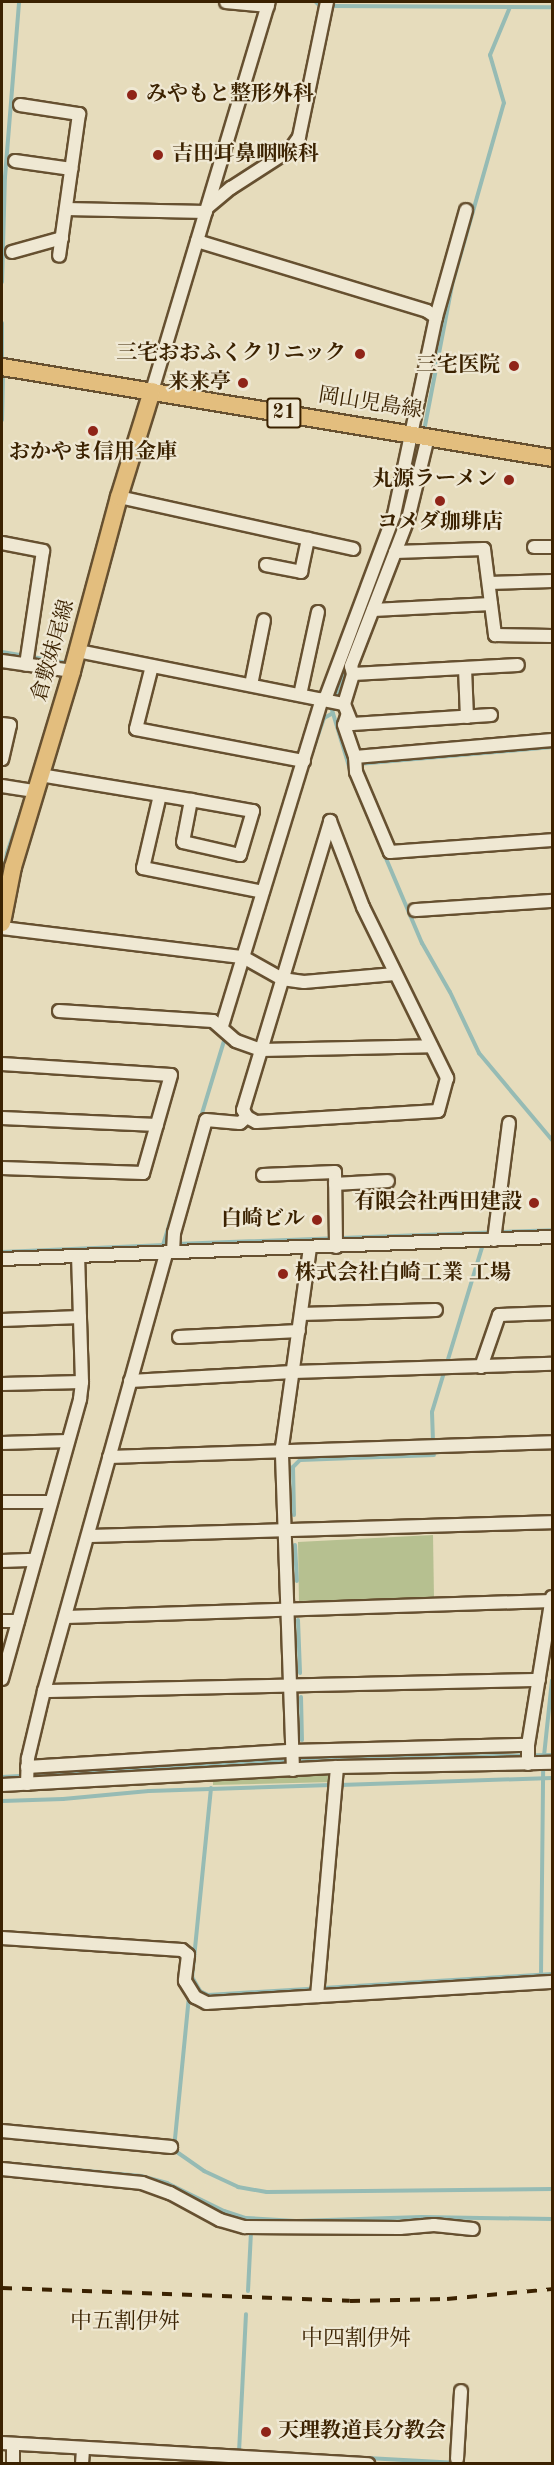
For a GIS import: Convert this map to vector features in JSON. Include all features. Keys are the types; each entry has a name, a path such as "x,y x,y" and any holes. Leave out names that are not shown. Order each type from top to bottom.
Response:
{"main road":[{"name":"岡山児島線","path":"5,367 552,458"},
{"name":"倉敷妹尾線","path":"2,923 33,786 68,670 78,651 119,497 152,391"}],"street":[{"path":"152,391 268,4 226,2"},
{"path":"66,209 206,210 231,188 290,150 299,137 326,5"},
{"path":"20,105 79,114 59,256"},
{"path":"15,161 71,169"},
{"path":"225,1029 263,892 304,761 353,674 351,666 408,519 436,317 466,210"},
{"path":"12,252 62,238"},
{"path":"197,241 427,311 436,317"},
{"path":"420,435 335,703 390,852 552,840"},
{"path":"119,497 353,549"},
{"path":"266,565 301,572 308,539"},
{"path":"2,543 43,551 26,660"},
{"path":"534,547 552,547"},
{"path":"395,552 484,549 495,636 552,636"},
{"path":"489,583 552,581"},
{"path":"373,610 491,604"},
{"path":"300,695 318,612"},
{"path":"250,685 264,620"},
{"path":"78,651 335,703 352,724 491,716"},
{"path":"2,661 26,660 68,670"},
{"path":"353,674 518,665"},
{"path":"152,666 136,729 304,761"},
{"path":"465,668 467,717"},
{"path":"2,724 10,725 2,759"},
{"path":"355,762 552,740"},
{"path":"2,786 160,795 253,811 240,855 183,842 191,801"},
{"path":"160,795 143,868 263,892"},
{"path":"330,821 363,907 395,974 447,1078 438,1111 256,1122 247,1117 243,1110 330,821"},
{"path":"415,910 552,901"},
{"path":"2,928 246,958 282,979 304,982 395,974"},
{"path":"59,1011 213,1021 225,1029 236,1041 261,1050 431,1046"},
{"path":"2,1064 171,1075 143,1173 2,1168"},
{"path":"27,1775 44,1692 130,1381 171,1249 206,1120 240,1123 247,1117"},
{"path":"2,1118 157,1125"},
{"path":"493,1235 509,1123"},
{"path":"263,1175 335,1172 335,1241"},
{"path":"335,1184 388,1181"},
{"path":"2,1259 171,1249 310,1248 335,1241 493,1235 552,1237"},
{"path":"293,1761 282,1453 310,1248"},
{"path":"2,1679 68,1441 82,1382 78,1256"},
{"path":"301,1314 436,1310"},
{"path":"481,1367 499,1315 552,1313"},
{"path":"2,1320 80,1317"},
{"path":"179,1338 299,1331"},
{"path":"130,1381 293,1372 552,1364"},
{"path":"2,1384 82,1382"},
{"path":"2,1443 68,1441"},
{"path":"109,1457 282,1453 552,1442"},
{"path":"2,1502 51,1502"},
{"path":"88,1536 552,1522"},
{"path":"2,1561 35,1560"},
{"path":"66,1617 552,1599 528,1755"},
{"path":"2,1621 18,1621"},
{"path":"44,1692 539,1680"},
{"path":"27,1775 293,1761 337,1767 528,1755"},
{"path":"2,1785 27,1775 293,1761 528,1755 552,1763"},
{"path":"318,1990 337,1767"},
{"path":"2,1938 182,1950 188,1955 185,1981 195,1997 207,2003 318,1990 552,1982"},
{"path":"2,2132 171,2147"},
{"path":"2,2169 142,2183 170,2193 220,2220 245,2227 377,2228 434,2225 473,2229"},
{"path":"457,2459 461,2391"},
{"path":"13,2463 7,2443 368,2463"},
{"path":"82,2463 83,2448"}],"green space":[{"path":"433,1535 434,1598 299,1601 298,1542"},
{"path":"332,1774 332,1782 213,1785 213,1780"}],"waterway":[{"path":"2,282 5,177 19,2"},
{"path":"316,2 320,6 552,7"},
{"path":"424,431 452,285 504,103 490,55 510,7"},
{"path":"2,323 2,362"},
{"path":"2,420 3,372"},
{"path":"351,650 401,518 417,456"},
{"path":"2,652 67,663"},
{"path":"347,662 332,710 351,773"},
{"path":"309,761 324,718 333,713"},
{"path":"358,764 552,747"},
{"path":"354,783 422,943 450,992 479,1053 552,1140"},
{"path":"2,882 7,853 27,794"},
{"path":"200,1120 230,1021"},
{"path":"163,1245 178,1196"},
{"path":"176,1244 552,1230"},
{"path":"2,1252 165,1245"},
{"path":"433,1441 432,1412 482,1247"},
{"path":"294,1515 293,1467 300,1460 434,1455"},
{"path":"295,1545 297,1581"},
{"path":"298,1620 300,1673"},
{"path":"544,1756 552,1680"},
{"path":"301,1697 302,1740"},
{"path":"2,1777 309,1760 552,1755"},
{"path":"541,1975 543,1769"},
{"path":"340,1785 552,1778"},
{"path":"2,1801 63,1799 149,1791 331,1785"},
{"path":"211,1788 192,1977 200,1991 208,1995 552,1974"},
{"path":"189,1996 174,2150 204,2171 238,2187 267,2192 552,2189"},
{"path":"2,2163 141,2176 167,2183 224,2211 246,2218 296,2221 422,2217 552,2219"},
{"path":"248,2291 251,2232"},
{"path":"239,2452 246,2314"},
{"path":"367,2458 458,2463"}],"railway":[{"path":"2,2288 350,2301 447,2299 552,2289"}],"place":[{"name":"みやもと整形外科","path":"132,95"},
{"name":"吉田耳鼻咽喉科","path":"158,155"},
{"name":"三宅おおふくクリニック","path":"360,354"},
{"name":"三宅医院","path":"514,366"},
{"name":"来来亭","path":"243,383"},
{"name":"おかやま信用金庫","path":"93,431"},
{"name":"丸源ラーメン","path":"509,480"},
{"name":"コメダ珈琲店","path":"440,501"},
{"name":"有限会社西田建設","path":"534,1203"},
{"name":"白崎ビル","path":"317,1220"},
{"name":"株式会社白崎工業 工場","path":"283,1274"},
{"name":"天理教道長分教会","path":"266,2432"}],"district":[{"name":"中五割伊舛","path":"125,2323"},
{"name":"中四割伊舛","path":"356,2340"}]}
